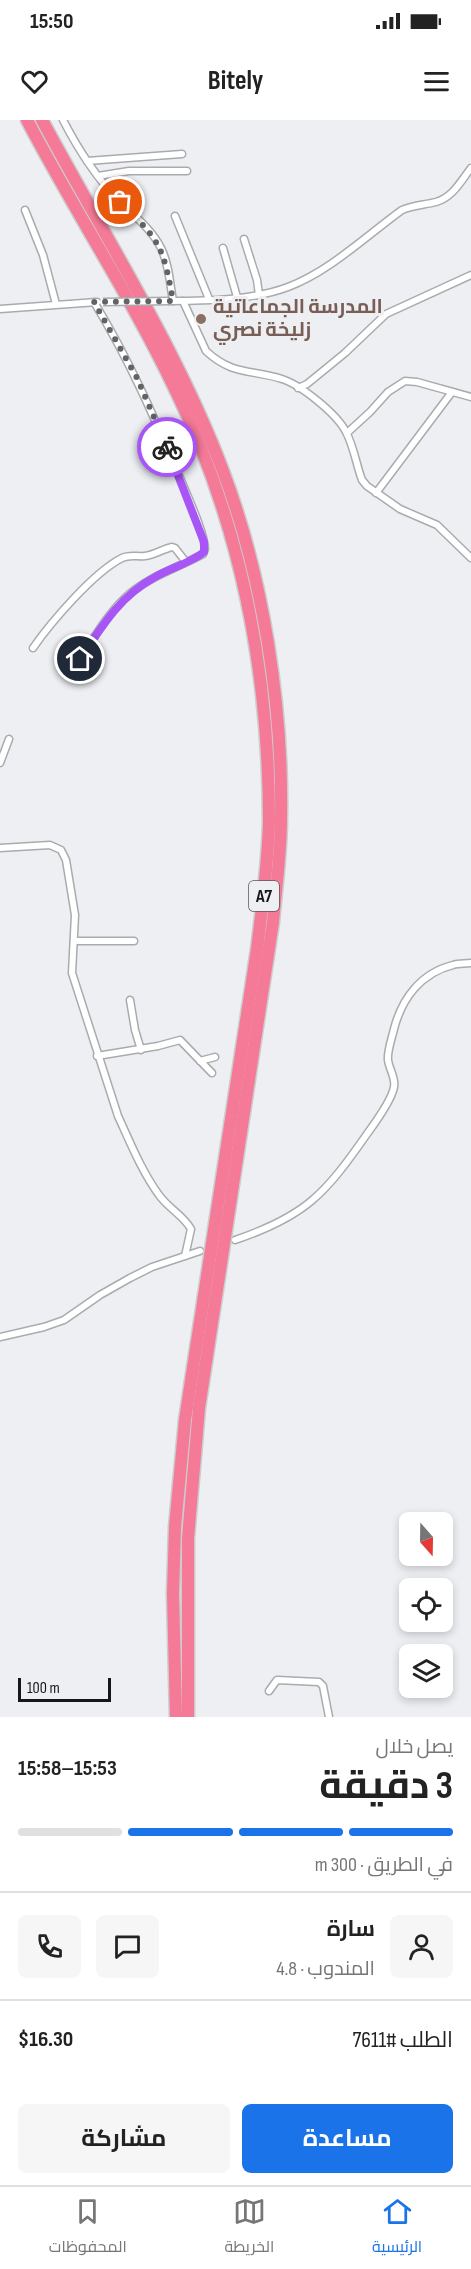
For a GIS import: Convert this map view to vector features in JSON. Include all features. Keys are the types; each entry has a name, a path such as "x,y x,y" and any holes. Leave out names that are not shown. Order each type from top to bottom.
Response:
{"highway":[{"name":"A7","path":"27,120 153,346 198,440 239,562 255,632 264,707 269,824 264,891 185,1419 175,1527 173,1594 176,1717"},
{"name":"A7","path":"42,120 179,370 223,471 253,566 276,707 281,806 280,851 273,922 199,1408 188,1538 188,1717"}],"street":[{"path":"63,120 98,176 120,202 146,226 159,245 166,262 171,301"},
{"path":"87,161 182,154"},
{"path":"0,309 94,302 183,301 237,297 259,295 289,287 317,273 402,210 443,199 454,191 471,168"},
{"path":"98,176 129,171 187,171"},
{"path":"25,210 44,255 56,304"},
{"path":"175,216 208,299"},
{"path":"244,239 257,280 259,295"},
{"path":"223,248 237,297"},
{"path":"298,388 307,384 345,353 386,314 471,275"},
{"path":"183,301 206,351 211,356 233,369 284,379 323,406 347,433 362,480 376,493 400,509 437,525 471,558"},
{"path":"80,659 112,612 126,596 152,579 204,552 204,542 145,395 121,347 94,302"},
{"path":"347,433 400,383 410,381 471,397"},
{"path":"376,493 452,392"},
{"path":"33,648 43,633 79,594 121,559 147,556 172,547 186,562"},
{"path":"0,764 9,739"},
{"path":"0,848 50,845 61,850 66,860 73,900 72,974 117,1116 159,1196 182,1216 191,1229 185,1256"},
{"path":"74,941 134,941"},
{"path":"234,1240 292,1217 330,1184 373,1126 392,1094 395,1085 388,1053 396,1022 406,999 419,983 438,970 456,964 471,963"},
{"path":"130,1000 141,1050"},
{"path":"98,1056 141,1050 180,1040 212,1073"},
{"path":"199,1061 215,1057"},
{"path":"0,1337 45,1327 64,1320 130,1278 152,1267 200,1251"},
{"path":"269,1691 278,1680 320,1682 323,1686 329,1717"}],"way so far":[{"path":"120,202 141,220 159,245 166,262 173,301 94,302 137,378 167,447"}],"place":[{"name":"المدرسة الجماعاتية زليخة نصري","path":"201,319"}],"route":[{"path":"80,659 112,612 126,596 152,579 204,552 204,542 167,447"}]}
